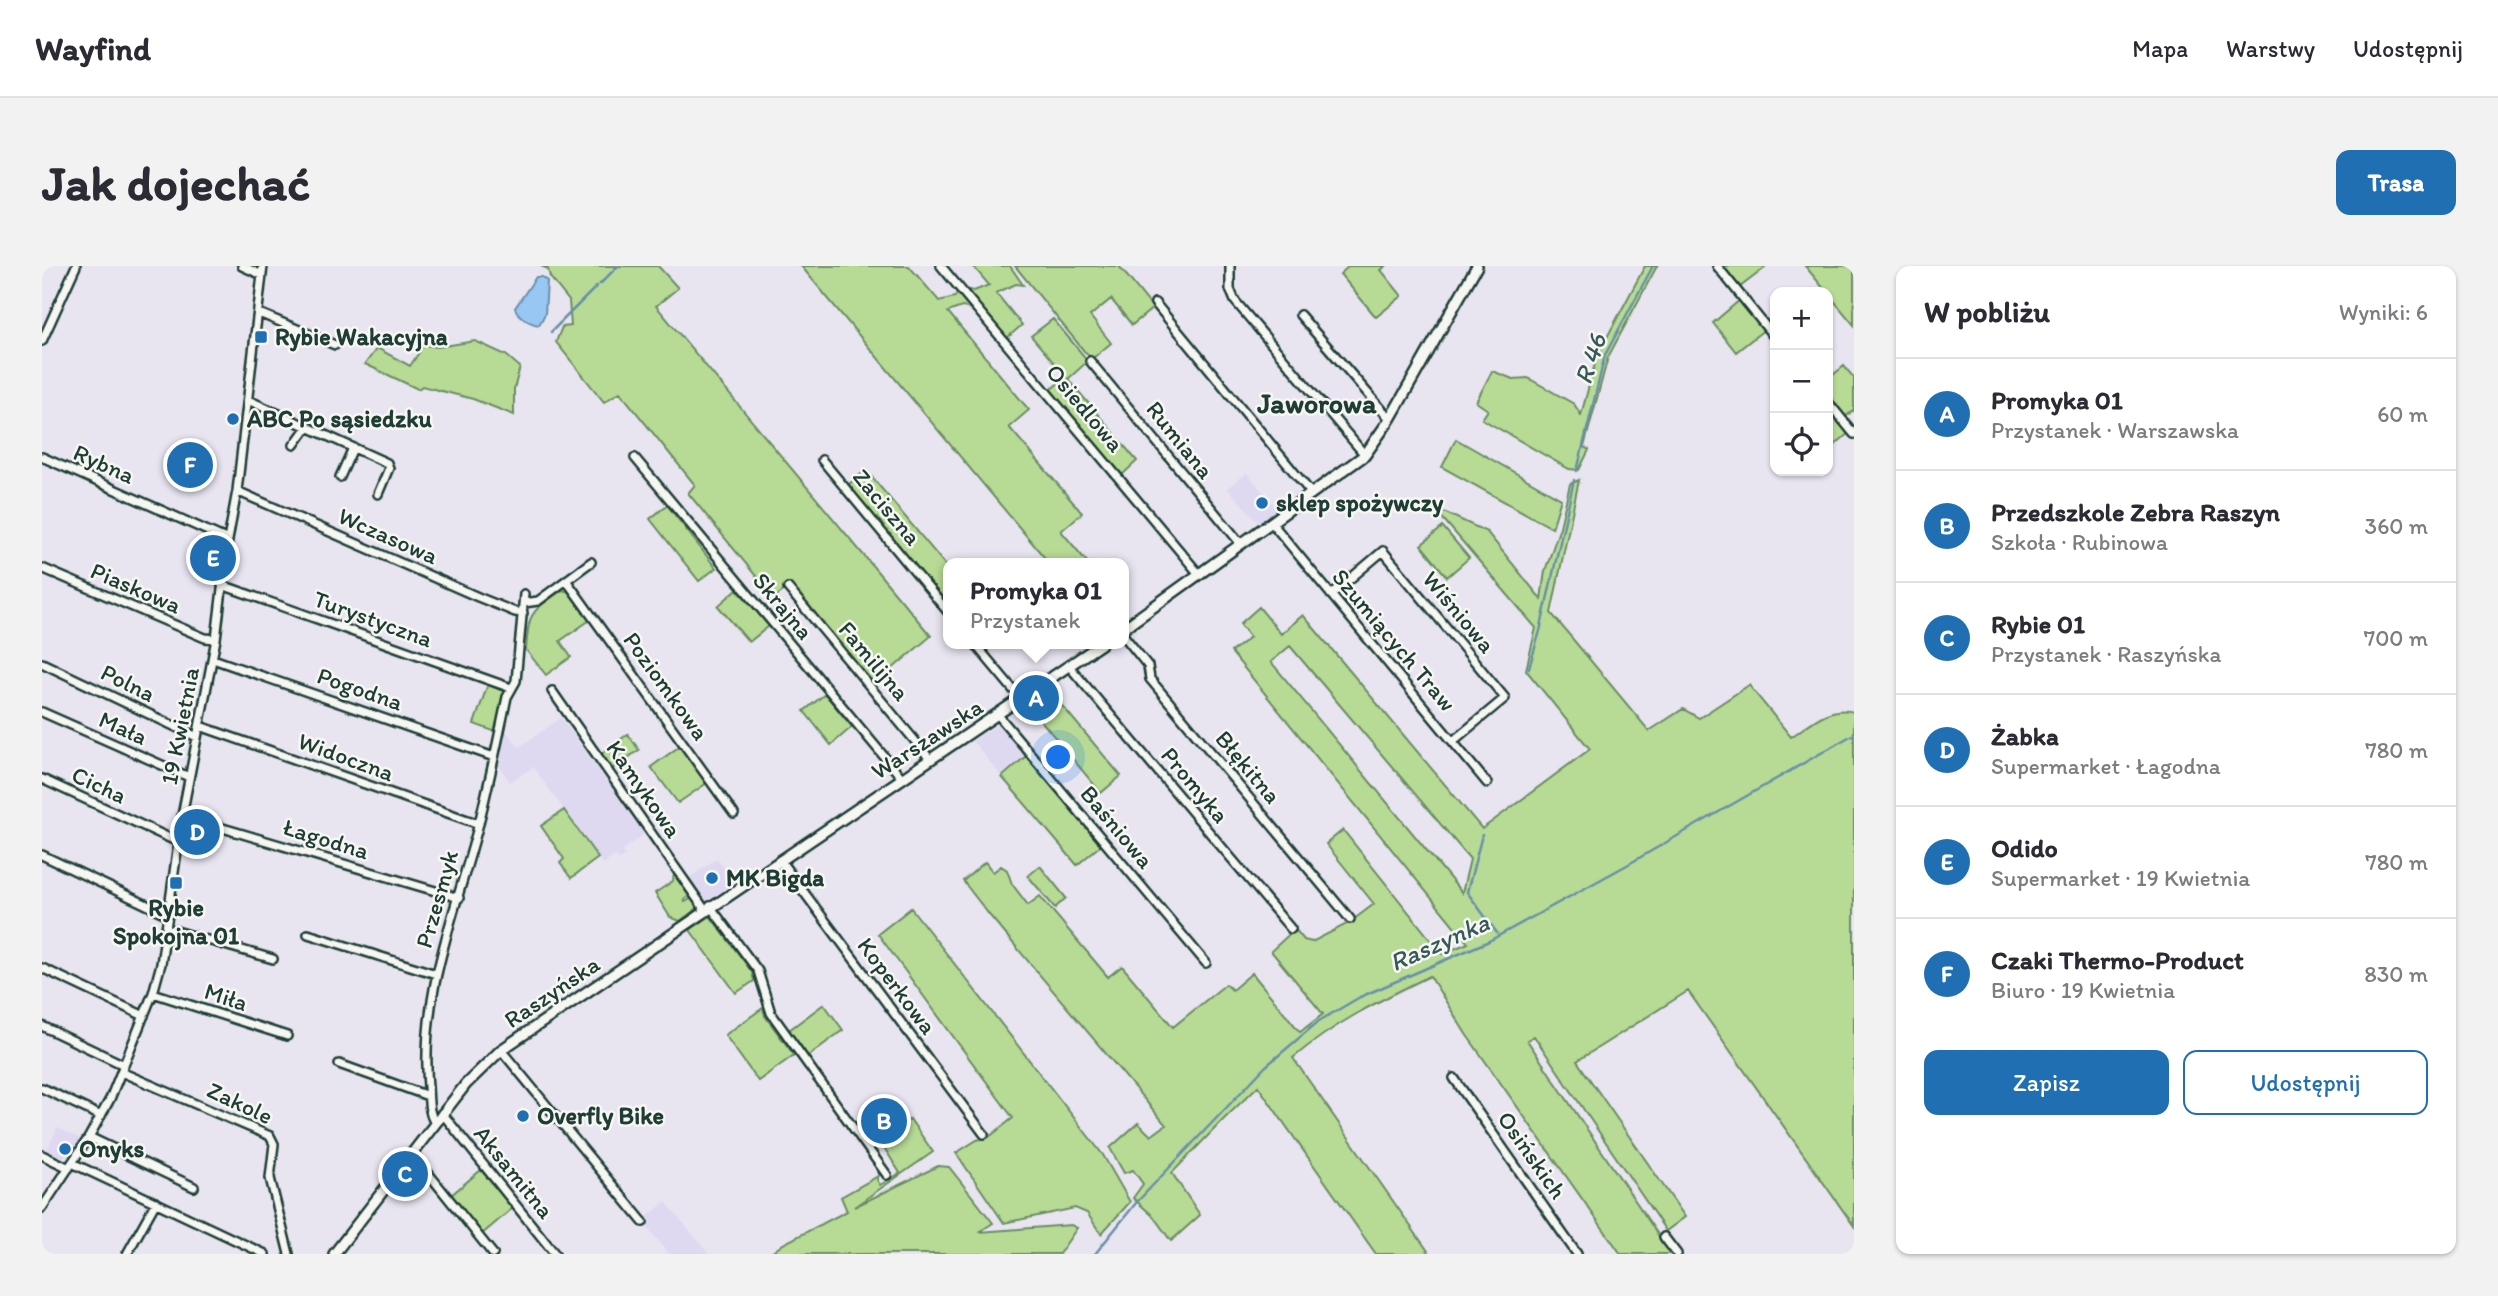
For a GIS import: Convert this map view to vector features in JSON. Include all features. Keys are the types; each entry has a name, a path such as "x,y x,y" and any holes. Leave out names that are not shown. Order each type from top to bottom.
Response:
{"street":[{"path":"42,341 76,266"},
{"path":"242,266 262,275"},
{"name":"19 Kwietnia","path":"42,1208 101,1116 144,1016 161,964 182,816 216,639 237,491 263,266"},
{"name":"Osiedlowa","path":"941,266 1199,574"},
{"path":"1230,266 1230,289 1234,301 1365,455"},
{"path":"1129,624 1365,455 1390,419 1477,266"},
{"path":"1717,266 1770,332"},
{"path":"1155,303 1312,494"},
{"path":"259,313 335,345"},
{"path":"1300,315 1390,419"},
{"name":"Rumiana","path":"1090,361 1241,544"},
{"path":"248,400 390,465 378,494"},
{"path":"1833,408 1854,434"},
{"path":"294,446 307,427"},
{"path":"340,477 353,448"},
{"name":"Rybna","path":"42,457 228,540"},
{"name":"Skrajna","path":"635,458 902,778"},
{"name":"Zaciszna","path":"822,460 943,606"},
{"name":"Wczasowa","path":"237,491 490,602 523,613"},
{"name":"Szumiących Traw","path":"1271,522 1487,783"},
{"name":"Wiśniowa","path":"1331,595 1382,551 1470,656 1505,698 1453,741"},
{"path":"524,603 535,602 591,562"},
{"name":"Piaskowa","path":"42,568 205,638 216,639"},
{"name":"Poziomkowa","path":"566,580 734,814"},
{"name":"Turystyczna","path":"222,585 511,688"},
{"name":"Familijna","path":"788,588 930,759"},
{"name":"Przesmyk","path":"435,1123 428,1096 428,1015 444,941 459,898 511,688 516,681 524,594"},
{"name":"Błękitna","path":"1129,642 1148,666 1150,679 1349,919"},
{"path":"979,649 1021,699"},
{"name":"Warszawska","path":"843,817 999,715 1094,649"},
{"name":"Pogodna","path":"213,659 494,757"},
{"name":"Polna","path":"42,663 197,737"},
{"name":"Promyka","path":"1069,666 1291,929"},
{"name":"Kamykowa","path":"552,691 708,908 758,971 771,1013 887,1175"},
{"name":"Mała","path":"42,712 189,778"},
{"name":"Baśniowa","path":"999,715 1206,963"},
{"name":"Widoczna","path":"200,726 479,824"},
{"name":"Cicha","path":"42,779 178,842"},
{"name":"Łagodna","path":"182,816 459,898"},
{"name":"Raszyńska","path":"334,1254 442,1113 466,1084 501,1050 843,817"},
{"path":"42,855 168,915"},
{"name":"Koperkowa","path":"780,860 984,1134"},
{"path":"166,928 273,960"},
{"path":"308,934 436,974"},
{"path":"42,968 144,1016"},
{"name":"Miła","path":"153,993 287,1036"},
{"path":"42,1027 122,1068"},
{"path":"501,1050 643,1222"},
{"path":"339,1064 428,1096"},
{"name":"Zakole","path":"122,1068 270,1136 274,1144 270,1178 289,1254"},
{"name":"Osińskich","path":"1454,1078 1577,1254"},
{"path":"42,1088 101,1116"},
{"name":"Aksamitna","path":"442,1113 555,1254"},
{"path":"89,1137 194,1187"},
{"path":"412,1153 493,1254"},
{"path":"42,1155 156,1202 265,1254"},
{"path":"127,1254 156,1202"},
{"path":"1664,1237 1677,1254"}],"shaded area":[{"path":"1247,473 1278,510 1259,523 1227,488"},
{"path":"561,718 643,829 642,836 622,851 625,855 619,859 615,856 603,864 533,767 510,782 499,766 497,756 504,728 519,747"},
{"path":"999,724 1026,756 1002,777 972,741"},
{"path":"717,858 734,882 705,903 689,878"},
{"path":"894,1097 910,1119 873,1146 857,1123"},
{"path":"57,1128 81,1139 70,1157 65,1155 62,1161 46,1153"},
{"path":"666,1201 709,1254 669,1254 646,1226 650,1223 646,1218"}],"green space":[{"path":"541,266 658,266 678,288 656,306 931,636 873,685 790,586 774,598 688,493 695,485 620,392 604,402 556,342 562,327 571,326 569,301 550,277 548,269"},
{"path":"801,266 909,266 939,301 955,297 957,292 971,309 962,307 948,312 1029,410 1009,427 1082,513 1061,531 1084,558 1045,558"},
{"path":"973,266 1010,266 1023,285 1016,284 996,293 1022,325 1007,338 966,289 974,291 989,285"},
{"path":"1015,266 1119,266 1153,308 1132,325 1111,299 1090,316 1111,343 1093,358 1084,351"},
{"path":"1349,266 1386,266 1381,270 1402,296 1376,317 1340,274"},
{"path":"1645,266 1657,266 1608,357 1584,447 1589,450 1579,470 1569,469 1482,419 1488,410 1476,402 1492,371 1513,379 1528,378 1574,404 1581,415 1597,356"},
{"path":"1723,266 1763,266 1765,268 1740,287"},
{"path":"1805,266 1854,266 1854,325 1833,300 1833,287 1822,287"},
{"path":"1741,299 1765,329 1736,352 1713,323"},
{"path":"1053,319 1088,361 1068,379 1137,461 1122,475 1050,390 1066,377 1031,336"},
{"path":"475,341 506,355 520,367 514,389 514,415 473,399 422,386 418,389 365,364 377,348 410,366 424,345 438,347"},
{"path":"1844,366 1854,378 1854,410 1845,417 1833,403 1833,375"},
{"path":"1833,411 1850,432 1833,447"},
{"path":"1456,439 1561,499 1552,528 1442,467"},
{"path":"866,470 943,562 943,598 848,485"},
{"path":"1579,480 1551,613 1649,731 1683,709 1699,718 1749,685 1791,737 1828,713 1854,712 1854,1226 1688,991 1577,1061 1685,1217 1666,1231 1534,1036 1527,1040 1671,1254 1621,1254 1466,1034 1430,976 1342,1023 1293,1058 1430,1254 1376,1254 1258,1086 1172,1173 1200,1215 1171,1241 1153,1216 1133,1198 1143,1184 1133,1170 1124,1173 1110,1148 1138,1123 1151,1136 1166,1125 963,881 985,862 993,872 1001,866 1007,870 1012,884 1028,905 1040,896 1108,977 1122,966 1173,1027 1226,984 1232,990 1252,973 1300,1032 1323,1014 1271,951 1295,929 1304,940 1312,942 1349,923 1374,904 1326,844 1343,830 1442,954 1468,943 1231,652 1250,637 1240,624 1259,607 1281,634 1303,615 1482,829 1590,749 1526,670 1536,628 1433,507 1487,532 1541,599 1545,571 1560,527 1570,484","holes":["1290,646 1470,859 1462,893 1271,662"]},
{"path":"667,505 716,568 699,581 650,519"},
{"path":"1443,527 1469,558 1447,577 1421,545"},
{"path":"737,589 769,626 749,642 718,606"},
{"path":"562,590 570,592 590,620 560,641 571,657 546,675 526,650 528,627 537,609"},
{"path":"488,684 505,692 496,732 474,724"},
{"path":"1049,690 1121,776 1101,793 1028,705"},
{"path":"825,694 852,727 831,745 804,711"},
{"path":"628,734 639,750 612,769 601,754"},
{"path":"680,746 707,783 678,803 651,767"},
{"path":"1026,756 1101,845 1077,865 1002,777"},
{"path":"564,810 598,858 571,878 560,863 564,859 541,826"},
{"path":"1040,866 1066,898 1055,908 1028,876"},
{"path":"674,873 689,896 685,902 692,898 699,907 680,921 670,917 655,893 673,881"},
{"path":"911,908 1103,1155 1130,1202 1101,1234 1087,1213 1075,1208 1004,1223 956,1153 977,1140 989,1137 1013,1118 878,934"},
{"path":"710,916 752,972 754,981 736,993 690,930"},
{"path":"824,1004 843,1030 808,1056 789,1030"},
{"path":"763,1008 765,1016 794,1055 758,1081 725,1035"},
{"path":"910,1119 933,1152 854,1207 938,1166 949,1167 993,1223 979,1232 1071,1225 1077,1228 1059,1254 770,1254 783,1244 847,1211 841,1197 878,1176 879,1171 873,1163 881,1170 877,1180 880,1185 900,1173 880,1141"},
{"path":"481,1170 513,1208 481,1235 450,1196"}],"water":[{"path":"536,277 547,281 545,314 539,325 525,320 515,308"}],"waterway":[{"path":"600,284 618,266"},
{"name":"R 46","path":"1577,471 1605,355 1653,266"},
{"path":"551,332 597,286"},
{"name":"R 46","path":"1529,668 1574,480"},
{"name":"Raszynka","path":"1095,1254 1136,1203 1265,1067 1319,1021 1360,997 1489,941 1854,734"},
{"name":"R 46","path":"1482,835 1467,892 1497,933"}],"place":[{"name":"Rybie Wakacyjna","path":"261,337"},
{"name":"ABC Po sąsiedzku","path":"233,419"},
{"name":"Czaki Thermo-Product","path":"190,465"},
{"name":"sklep spożywczy","path":"1262,503"},
{"name":"Odido","path":"213,558"},
{"name":"Promyka 01","path":"1036,698"},
{"name":"Żabka","path":"197,832"},
{"name":"MK Bigda","path":"712,878"},
{"name":"Rybie Spokojna 01","path":"176,883"},
{"name":"Overfly Bike","path":"523,1116"},
{"name":"Przedszkole Zebra Raszyn","path":"884,1121"},
{"name":"Onyks","path":"65,1149"},
{"name":"Rybie 01","path":"405,1174"}],"district":[{"name":"Jaworowa","path":"1317,403"}]}
